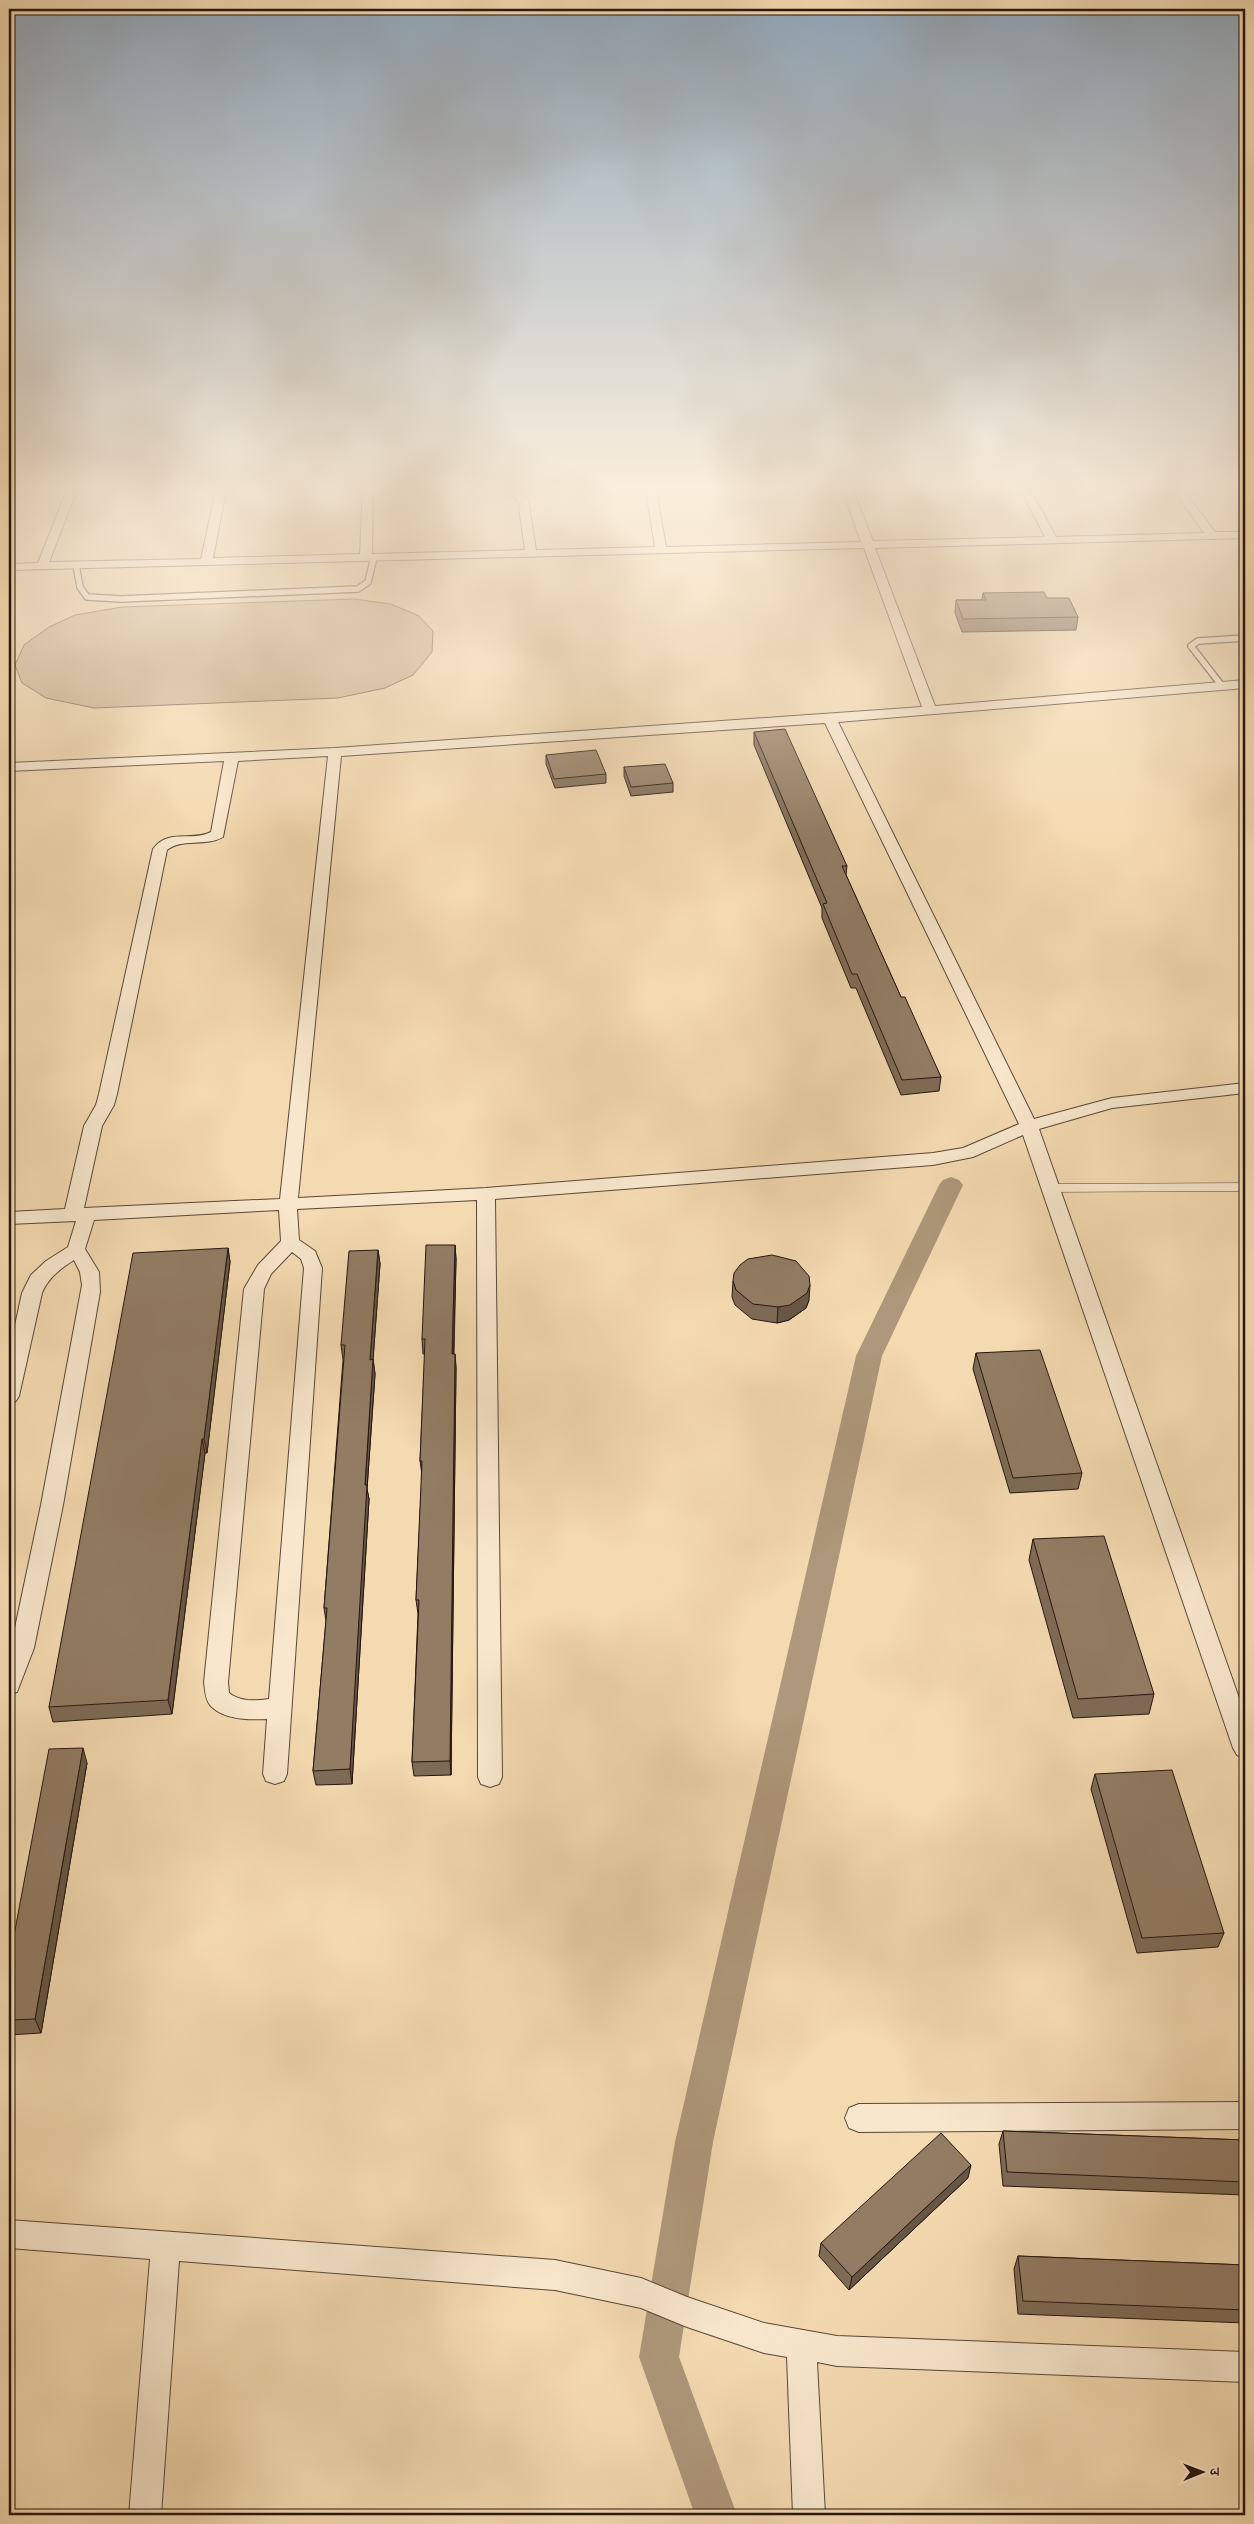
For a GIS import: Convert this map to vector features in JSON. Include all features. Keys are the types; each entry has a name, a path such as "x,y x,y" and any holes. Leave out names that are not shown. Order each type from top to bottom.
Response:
{"street":[{"path":"890,603 930,710"},
{"path":"9,767 335,752 830,719 1245,684"},
{"path":"830,719 1029,1126 1245,1748"},
{"path":"280,1708 245,1711 228,1707 218,1698 216,1682 254,1289 258,1276 290,1243 288,1205 308,990 335,752"},
{"path":"9,1685 22,1648 52,1505 88,1311 91,1283 89,1267 76,1250 91,1131 108,1094 160,849 169,842 208,839 218,834 232,756"},
{"path":"9,1218 486,1194 933,1159 967,1154 1029,1126 1073,1112 1112,1103 1245,1088"},
{"path":"486,1194 490,1778"},
{"path":"275,1774 313,1268 312,1258 306,1251 290,1243"},
{"path":"9,1396 32,1293 38,1280 53,1265 76,1250"},
{"path":"859,2118 1245,2115"},
{"path":"9,2234 554,2274 641,2293 687,2312 764,2338 837,2350 1245,2367"},
{"path":"145,2515 166,2246"},
{"path":"801,2344 809,2515"}],"lane":[{"path":"1222,686 1191,646 1198,641 1245,638"},
{"path":"1050,1188 1245,1187"}],"shaded area":[{"path":"244,603 391,604 419,616 433,631 432,652 413,675 385,688 338,698 94,708 46,698 22,683 15,665 24,645 49,627 75,615 122,607"}],"building":[{"path":"957,603 1071,603 1078,617 963,619"},
{"path":"785,729 847,866 842,866 901,997 905,997 941,1077 902,1080 857,974 852,974 823,904 827,903 754,732"},
{"path":"596,750 606,774 554,779 546,755"},
{"path":"665,764 673,783 631,787 624,767"},
{"path":"426,1245 455,1245 452,1354 455,1354 450,1761 412,1762 419,1600 416,1600 422,1461 420,1461 425,1339 422,1339"},
{"path":"228,1248 168,1700 49,1707 133,1253"},
{"path":"378,1250 370,1360 373,1359 350,1769 313,1771 327,1608 324,1608 345,1345 341,1345 349,1251"},
{"path":"772,1255 796,1261 809,1276 810,1285 807,1293 790,1305 778,1307 753,1304 736,1290 733,1281 734,1273 740,1265 748,1259"},
{"path":"1040,1350 1082,1473 1013,1478 976,1353"},
{"path":"1104,1536 1154,1694 1078,1699 1033,1539"},
{"path":"83,1748 35,2019 9,2020 9,1962 49,1749"},
{"path":"1172,1770 1224,1933 1142,1938 1095,1774"},
{"path":"1003,2131 1245,2140 1245,2182 1007,2172"},
{"path":"941,2133 971,2165 852,2277 821,2243"},
{"path":"1018,2256 1245,2265 1245,2310 1023,2301"}],"waterway":[{"path":"716,2515 659,2357 694,2142 869,1356 951,1185"}]}
